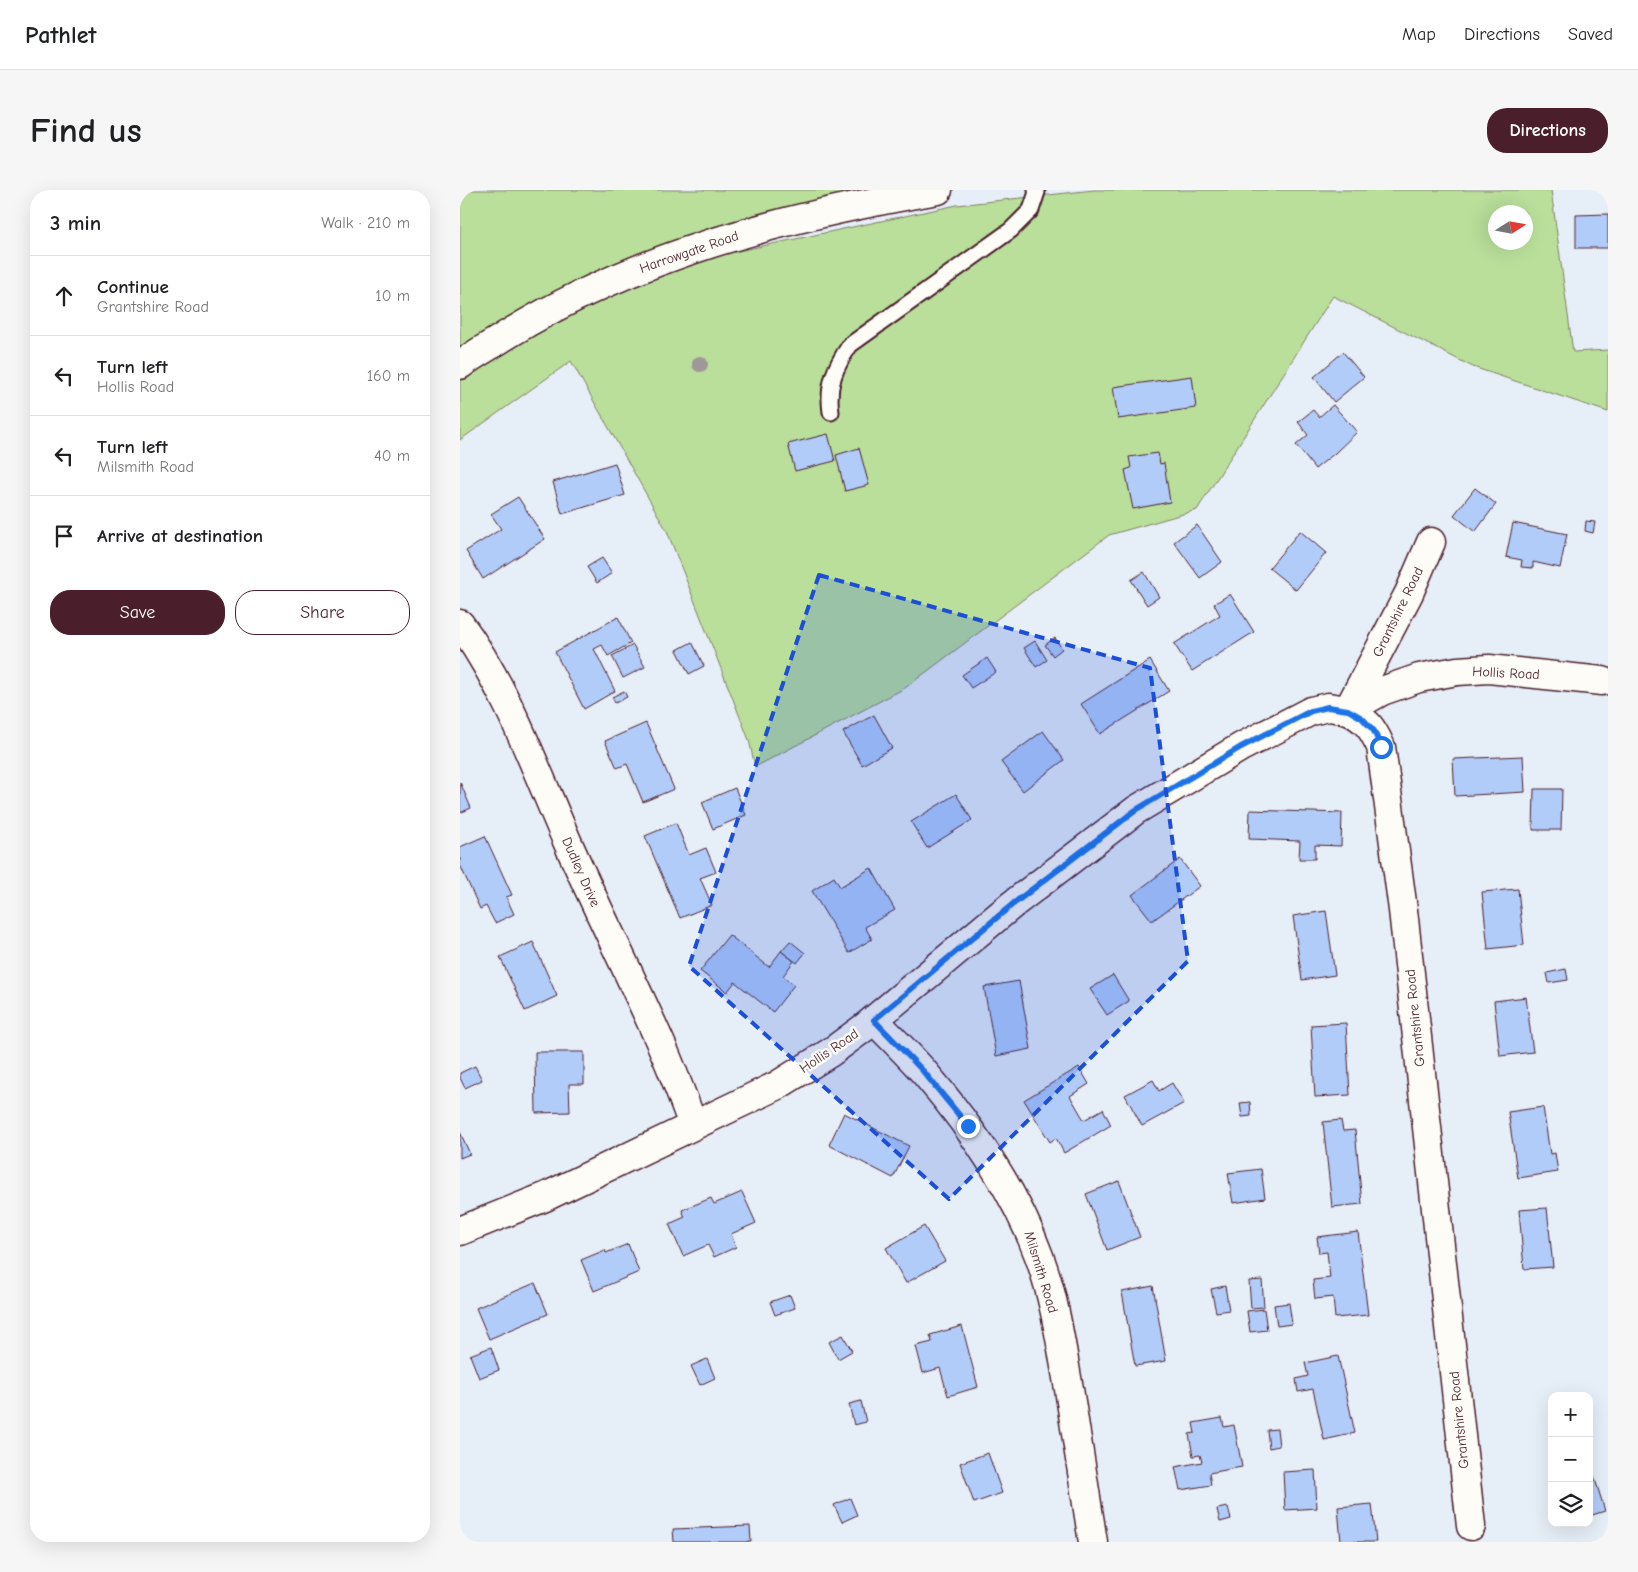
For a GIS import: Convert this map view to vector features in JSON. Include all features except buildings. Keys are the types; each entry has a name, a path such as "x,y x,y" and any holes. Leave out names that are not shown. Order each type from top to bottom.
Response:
{"street":[{"name":"Harrowgate Road","path":"460,365 536,317 609,281 675,255 748,232 870,202 938,190"},
{"name":"Grantshire Road","path":"1431,542 1409,593 1348,710 1362,718 1374,731 1381,747 1403,910 1471,1526"},
{"name":"Dudley Drive","path":"460,624 496,683 511,713 582,876 662,1045 693,1125"},
{"name":"Hollis Road","path":"460,1231 545,1197 778,1085 837,1049 1013,904 1136,810 1241,747 1311,711 1328,707 1348,710 1382,691 1419,678 1457,671 1489,669 1602,681"},
{"name":"Milsmith Road","path":"874,1020 923,1071 968,1126 996,1169 1026,1224 1040,1258 1053,1303 1093,1542"}],"lane":[{"path":"831,412 831,382 838,362 850,345 1011,230 1031,210 1036,190"}],"highlighted area":[{"path":"819,575 1150,668 1188,961 949,1199 689,966"}],"green space":[{"path":"460,190 938,190 748,232 460,365"},
{"path":"1094,190 1551,190 1573,352 1608,350 1608,412 1473,367 1333,296 1197,510 1109,535 905,688 755,767 749,740 667,531 571,361 460,440 460,382 476,368 594,301 696,260 957,205"}],"route":[{"path":"968,1126 923,1071 874,1020 1013,904 1136,810 1241,747 1311,711 1328,707 1348,710 1362,718 1374,731 1381,747"}]}
